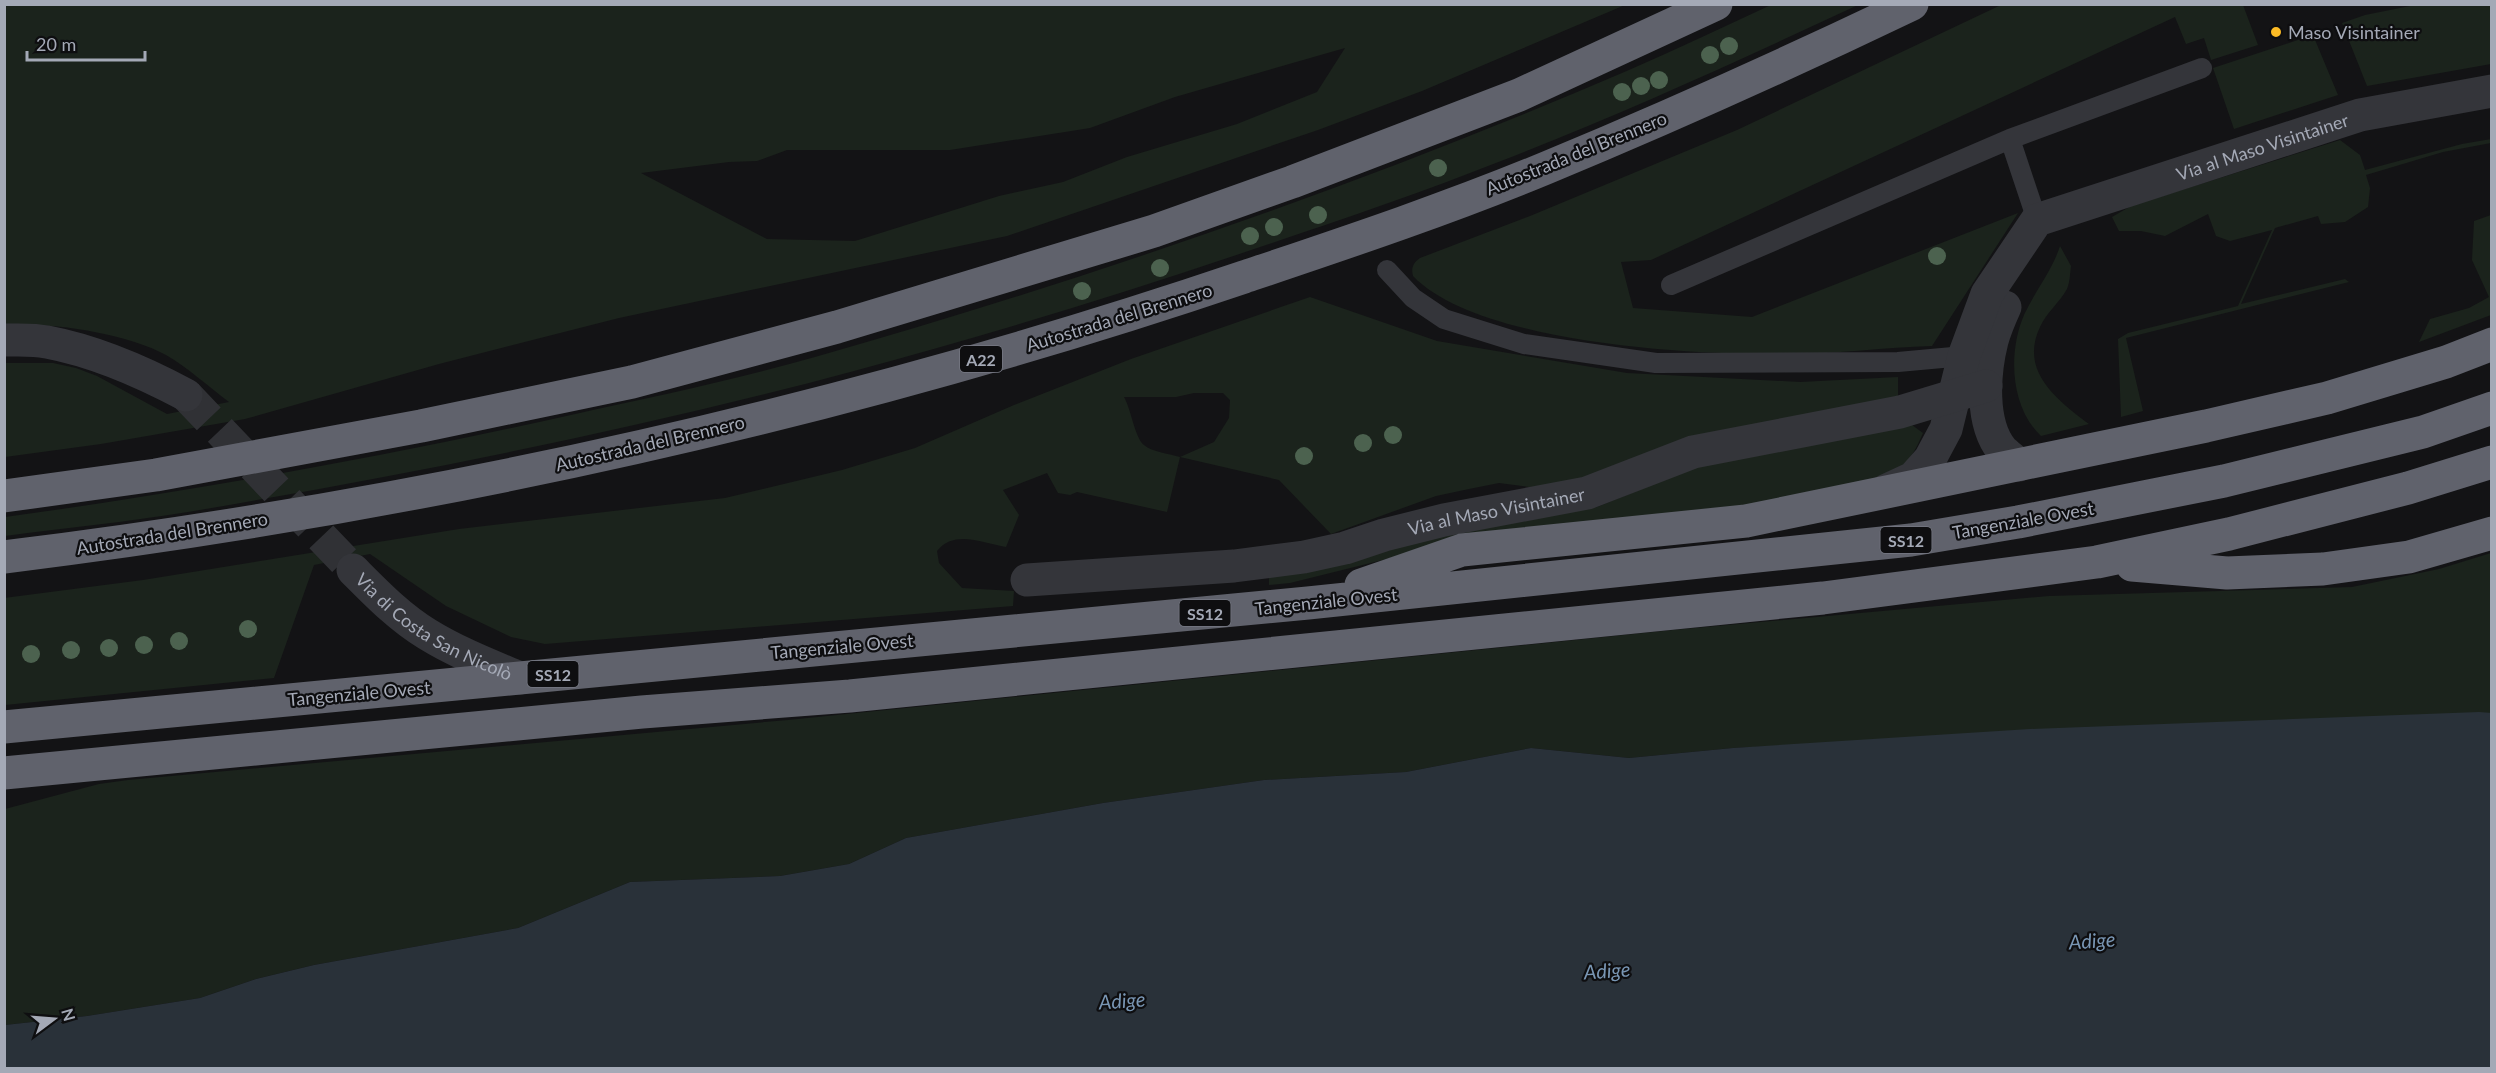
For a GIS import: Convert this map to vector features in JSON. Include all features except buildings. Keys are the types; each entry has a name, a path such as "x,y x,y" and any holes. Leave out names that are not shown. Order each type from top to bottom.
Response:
{"highway":[{"path":"4,496 156,476 421,426 632,382 837,327 1154,231 1292,182 1519,95 1716,4"},
{"name":"Autostrada del Brennero","path":"4,557 145,540 488,480 832,401 1086,329 1353,240 1543,169 1812,51 1912,4"},
{"path":"1308,603 1462,550 1746,521 2206,426 2326,398 2446,362 2492,344"},
{"name":"Tangenziale Ovest","path":"4,727 1308,603 1911,540 2018,522 2224,481 2422,432 2492,408"},
{"path":"4,773 642,712 850,696 1788,602 2097,562 2229,534 2408,488 2492,462"},
{"path":"2097,562 2228,573 2324,569 2409,557 2492,533"}],"street":[{"name":"Via al Maso Visintainer","path":"2037,220 2360,114 2492,90"},
{"path":"2019,465 2001,449 1989,419 1971,390 1964,356 1987,294 2037,220"},
{"path":"1884,492 1913,478 1930,459 1971,390 2037,220"},
{"path":"4,340 45,341 79,350 161,382 186,396"},
{"name":"Via al Maso Visintainer","path":"1028,580 1234,566 1304,557 1444,520 1587,492 1693,453 1900,412 1971,390"},
{"name":"Via di Costa San Nicolò","path":"353,570 382,599 426,634 474,659 520,678"}],"lane":[{"path":"1671,285 2010,139 2202,68"},
{"path":"2010,139 2037,220"},
{"path":"1387,270 1413,297 1444,319 1524,344 1656,363 1898,362 1964,356"}],"shaded area":[{"path":"1773,4 1858,5 1636,105 1472,172 1212,263 1008,327 906,357 772,392 606,432 355,482 188,512 5,536 5,517 218,484 359,459 500,430 755,373 919,327 1226,227 1429,152 1647,62"},
{"path":"2420,4 2491,5 2491,64 2367,86 2342,23 2365,15"},
{"path":"5,5 1625,5 1422,91 1318,130 1007,236 619,318 439,364 245,419 101,444 5,457 5,363 53,363 76,368 97,376 167,414 229,402 190,371 149,347 109,335 65,327 5,325","holes":["1345,48 1317,92 1237,124 1127,157 1063,182 999,196 855,241 767,239 641,173 729,162 757,161 787,150 950,150 1090,128 1175,97"]},
{"path":"2001,5 2243,5 2258,45 2211,60 2204,38 2186,44 2175,17 1651,260 1621,262 1633,308 1752,317 2018,213 1932,346 1809,354 1751,354 1648,348 1592,341 1537,331 1486,317 1444,299 1413,276 1413,266 1420,258 1530,216 1737,130"},
{"path":"2313,35 2338,95 2234,129 2213,68"},
{"path":"2491,139 2491,143 2443,152 2366,175 2370,188 2368,207 2345,222 2321,224 2318,216 2275,228 2241,304 2345,279 2349,282 2126,338 2143,411 2121,417 2118,339 2128,333 2238,306 2272,230 2230,241 2216,236 2208,214 2165,236 2141,231 2119,231 2112,217 2131,206 2340,140 2360,155 2365,170 2462,144"},
{"path":"2491,215 2491,315 2419,342 2430,319 2469,308 2489,297 2472,260 2474,221"},
{"path":"2060,246 2071,266 2069,283 2064,294 2040,327 2034,357 2038,371 2054,394 2089,424 2041,436 2023,410 2018,395 2014,362 2024,315 2053,264"},
{"path":"1310,297 1437,341 1627,373 1800,382 1898,377 1898,397 1555,486 1529,487 1499,483 1436,496 1331,534 1279,480 1180,457 1167,512 1077,492 1070,495 1058,493 1047,473 1003,490 1019,515 1006,547 960,539 944,544 937,551 939,563 962,588 1014,591 1013,606 545,644 511,637 446,606 370,554 314,565 274,678 5,705 4,598 143,580 459,529 725,498 842,470 915,448 1014,405 1131,359","holes":["1194,393 1223,393 1230,400 1229,418 1214,442 1180,457 1144,445 1124,397 1176,397"]},
{"path":"1912,425 1923,433 1916,448 1904,464 1885,476 1768,504 1423,550 1290,583 1269,585 1269,572 1402,542 1597,507 1699,466"},
{"path":"2491,553 2491,713 1733,748 1629,758 1531,748 1406,772 1264,780 1103,803 906,838 849,864 780,876 630,882 518,928 314,965 256,979 200,998 87,1016 5,1025 5,809 99,784 788,720 1673,630 2049,596 2352,587 2439,569"}],"water":[{"name":"Adige","path":"2492,713 2491,1068 5,1068 5,1025 87,1016 200,998 256,979 314,965 518,928 630,882 780,876 849,864 906,838 1103,803 1264,780 1406,772 1531,748 1629,758 1733,748 2030,729"}],"tunnel":[{"path":"186,395 353,570"}],"place":[{"name":"Maso Visintainer","path":"2276,32"}]}
